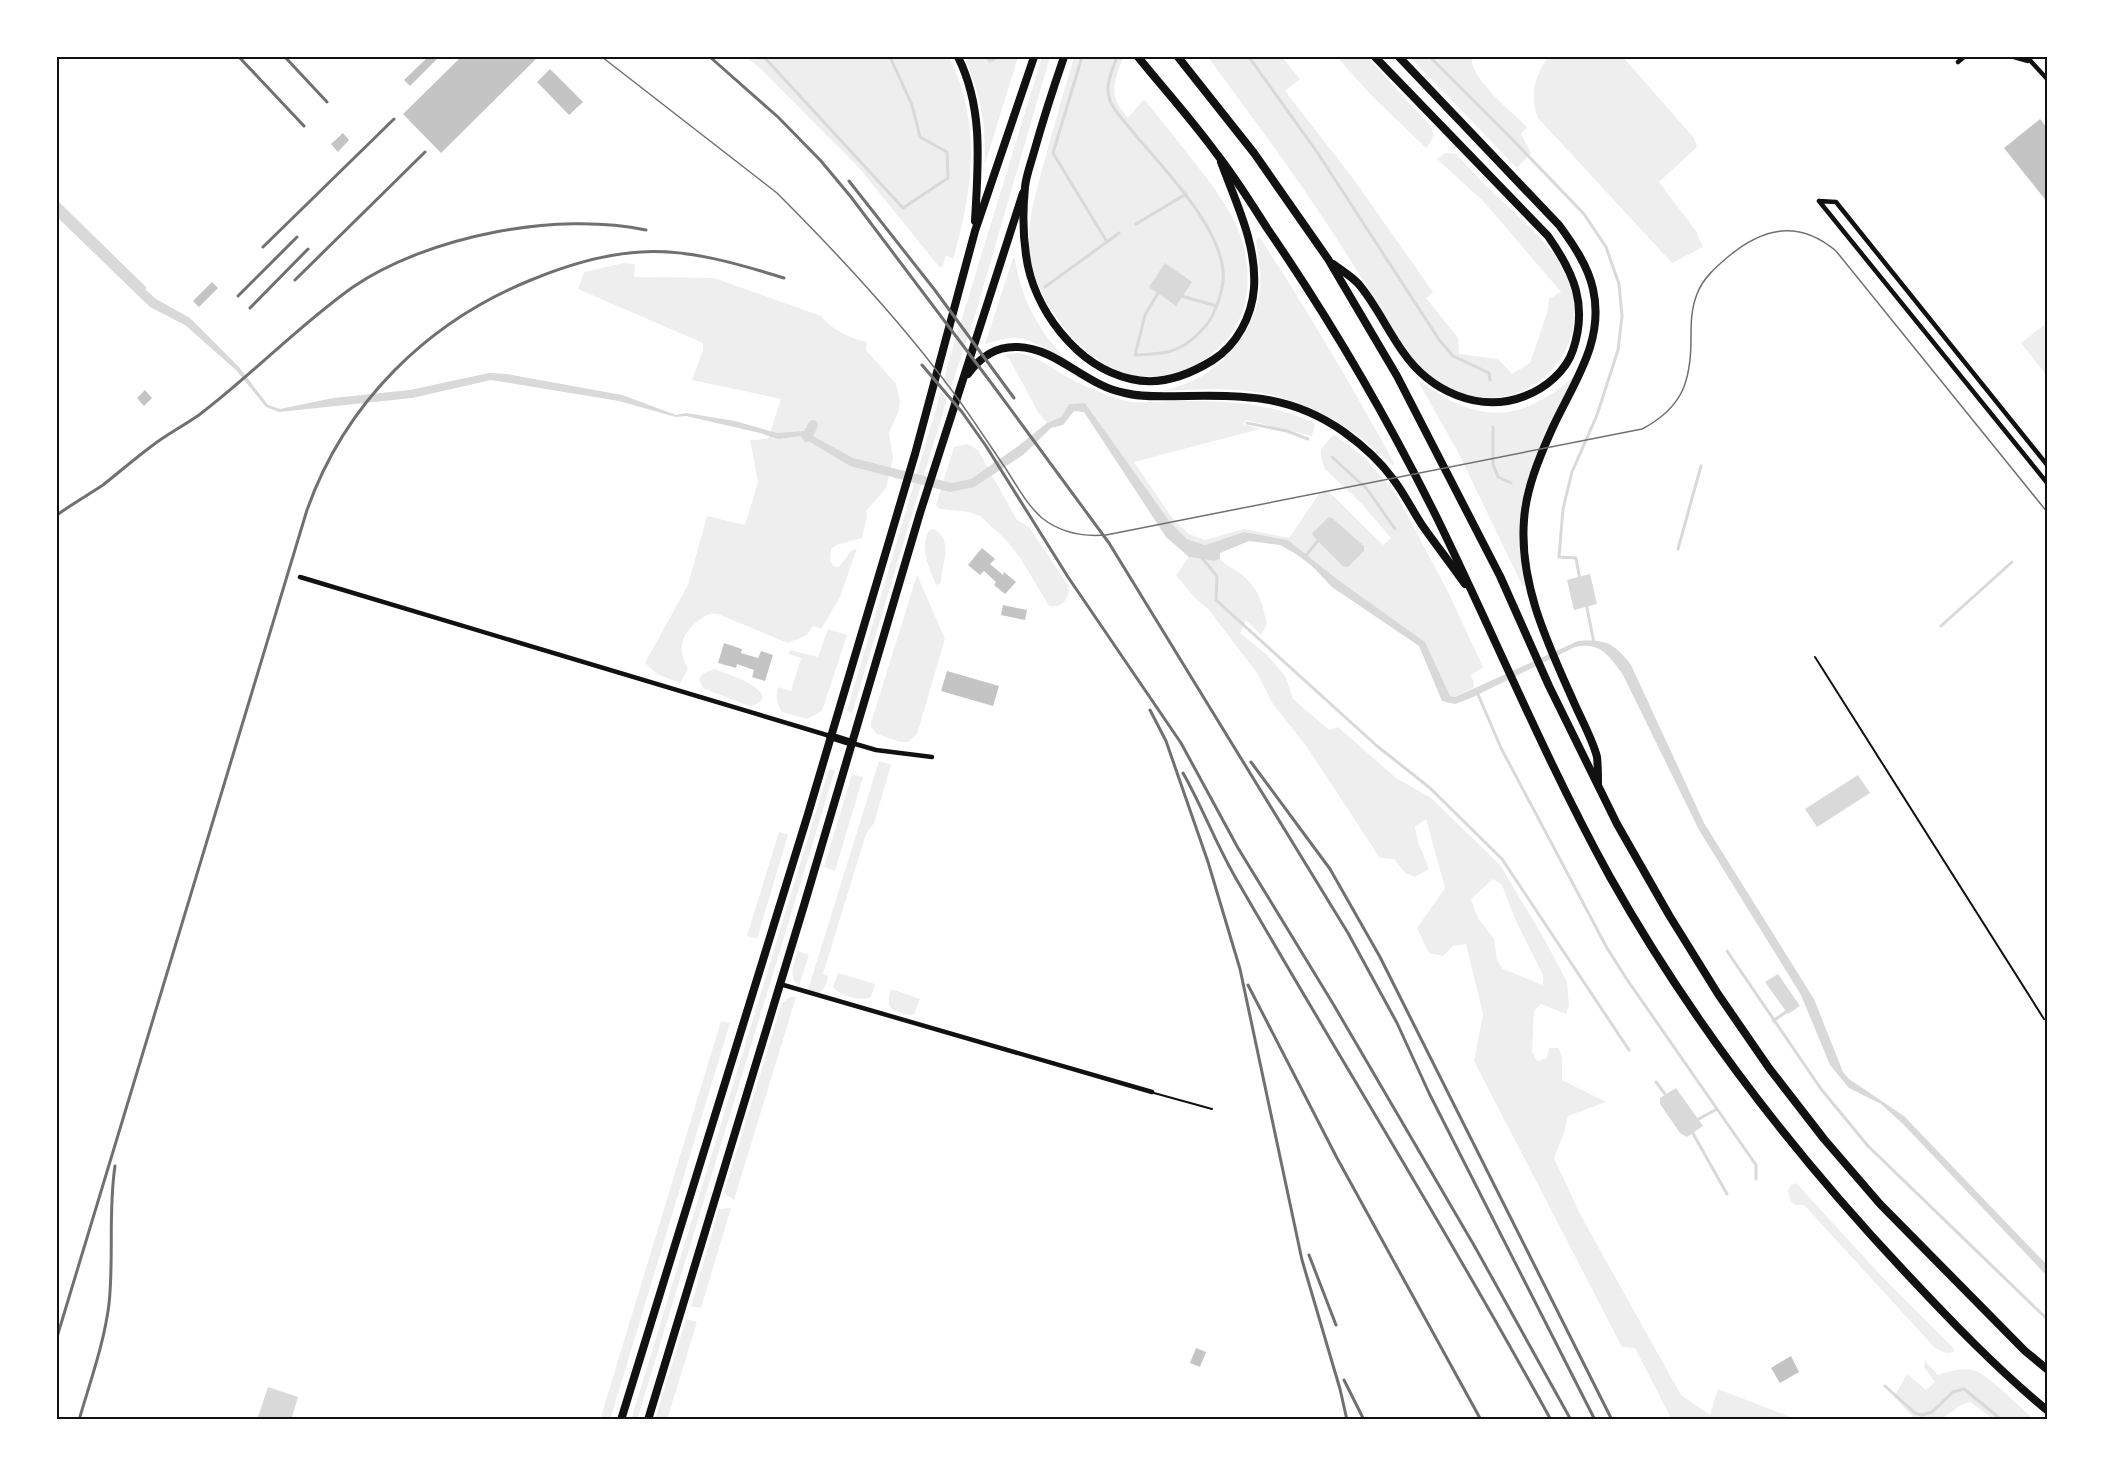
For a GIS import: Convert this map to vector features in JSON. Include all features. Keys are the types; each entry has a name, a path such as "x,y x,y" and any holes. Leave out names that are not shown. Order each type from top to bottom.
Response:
{"highway":[{"path":"1328,259 1360,284 1411,363 1432,382 1461,398 1479,403 1493,403 1524,397 1550,382 1571,357 1578,335 1579,300 1575,285 1561,255 1548,236 1375,57"},
{"path":"1141,60 1217,154 1340,340 1438,520 1588,837 1692,1008 1802,1156 1868,1232 2009,1378 2048,1411"},
{"path":"1181,60 1254,153 1328,259 1397,376 1500,576 1549,686 1598,786 1640,866 1718,994 1782,1085 1824,1139 1880,1204 2025,1351 2048,1370"}],"main road":[{"path":"958,57 964,69 977,121 975,231"},
{"path":"621,1420 915,454 975,231 1034,57"},
{"path":"648,1420 925,496 963,382 1064,57"},
{"path":"1399,57 1559,225 1574,245 1593,288 1596,311 1594,338 1584,365 1538,460 1527,499 1524,545 1528,579 1545,638 1597,756 1598,786"},
{"path":"1025,186 1025,253 1030,277 1048,314 1073,345 1103,368 1132,379 1161,380 1188,374 1220,356 1239,333 1249,313 1254,289 1252,247 1217,154"},
{"path":"963,382 981,358 993,351 1017,346 1041,351 1085,377 1111,390 1124,393 1148,397 1235,395 1271,399 1302,409 1343,431 1368,451 1393,478 1421,523 1469,588"},
{"path":"830,736 852,743"}],"street":[{"path":"1958,62 1964,57"},
{"path":"2014,57 2027,59 2048,80"},
{"path":"2048,466 1836,202 1819,201 2048,484"},
{"path":"300,577 830,736"},
{"path":"852,743 876,750 932,757"},
{"path":"780,984 1152,1092"}],"lane":[{"path":"1815,657 2044,1019"},
{"path":"1152,1092 1212,1109"}],"shaded area":[{"path":"746,57 949,57 966,107 971,157 965,208 953,259 946,255 940,268 860,169 761,69"},
{"path":"965,57 1018,57 985,164 984,126 978,94"},
{"path":"1042,57 1050,57 976,312 950,390 943,382"},
{"path":"1074,57 1123,57 1114,89 1121,110 1128,118 1144,99 1195,163 1223,201 1235,222 1246,261 1247,289 1244,307 1232,332 1220,347 1206,359 1190,368 1172,374 1154,376 1135,375 1108,366 1078,343 1059,321 1036,279 1029,251 1032,210"},
{"path":"1208,57 1282,57 1300,79 1285,91 1352,177 1433,292 1426,298 1458,338 1459,354 1498,359 1512,374 1530,363 1548,310 1549,299 1561,292 1485,203 1437,159 1446,153 1456,154 1543,241 1564,271 1569,283 1574,313 1570,340 1557,363 1539,381 1516,393 1489,398 1462,394 1435,380 1403,345 1300,184"},
{"path":"1337,57 1367,57 1431,127 1434,134 1426,148 1371,95"},
{"path":"1410,57 1472,57 1477,74 1484,84 1527,127 1521,134 1531,153 1517,168"},
{"path":"1548,57 1623,57 1694,138 1697,147 1659,182 1696,231 1703,247 1672,263 1538,118 1534,101 1535,86"},
{"path":"57,200 156,299 190,318 239,367 268,405 280,409 333,398 410,390 489,373 507,374 622,395 676,415 686,413 735,421 777,433 804,431 853,458 952,483 971,479 1047,423 1061,417 1069,404 1085,403 1170,522 1187,539 1205,545 1244,532 1288,540 1337,579 1425,642 1450,696 1455,697 1578,641 1609,644 1631,665 1704,823 1814,999 1843,1072 1849,1079 1904,1116 2048,1266 2048,1277 1903,1124 1881,1104 1849,1088 1830,1065 1801,995 1699,830 1622,673 1603,651 1591,646 1575,647 1473,697 1455,704 1442,701 1419,646 1332,587 1312,566 1296,554 1280,545 1249,541 1220,553 1220,559 1214,561 1189,557 1166,537 1084,412 1074,411 1063,425 1051,428 1023,455 974,487 950,492 850,466 800,436 778,439 686,416 676,417 619,401 491,380 412,398 279,412 266,407 236,370 185,325 150,307 57,217"},
{"path":"1258,238 1278,265 1329,349 1394,463 1393,465 1350,430 1304,405 1261,393 1238,390 1163,391 1193,381 1213,369 1232,350 1248,328 1258,304 1260,291 1256,240"},
{"path":"1013,258 1015,258 1027,302 1041,329 1071,364 1033,342 1017,338 985,344"},
{"path":"624,263 635,264 634,277 714,278 821,316 842,333 867,342 866,350 896,384 900,401 899,410 889,433 893,458 886,488 866,511 867,517 862,538 836,545 831,549 830,561 833,566 839,567 851,551 857,548 840,597 821,629 813,626 807,635 788,643 718,614 709,614 694,624 685,635 682,654 688,669 680,683 657,674 645,663 688,585 707,516 745,525 758,482 750,440 768,439 781,399 692,380 703,350 703,343 578,289 584,272"},
{"path":"1165,263 1192,282 1176,306 1149,287"},
{"path":"2048,322 2048,377 2021,343"},
{"path":"1018,353 1039,360 1091,389 1126,401 1248,404 1282,411 1315,424 1312,436 1246,420 1243,424 1260,429 1134,462 1173,519 1189,534 1205,540 1244,529 1289,538 1319,494 1326,489 1383,545 1391,538 1361,503 1325,469 1321,450 1335,435 1365,458 1396,494 1449,594 1483,667 1471,675 1473,688 1455,697 1449,696 1425,642 1337,579 1288,540 1244,532 1205,545 1187,539 1170,522 1085,403 1069,404 1061,417 1047,423 1038,412 1009,358 1003,355"},
{"path":"1572,378 1546,433 1528,484 1523,568 1525,585 1523,587 1458,452 1419,383 1422,382 1442,396 1461,405 1480,411 1498,413 1535,404"},
{"path":"941,392 947,399 852,713 847,711"},
{"path":"967,444 978,450 1017,520 1029,527 1069,587 1068,596 1058,606 1049,606 1021,559 1006,540 980,516 969,512 940,509 936,505 954,447"},
{"path":"1329,517 1364,546 1364,551 1348,567 1343,566 1313,536 1312,533"},
{"path":"934,529 944,540 945,547 941,583 936,585 925,551 926,537 929,530"},
{"path":"1189,557 1214,561 1220,559 1240,573 1259,596 1267,624 1261,635 1246,620 1240,633 1267,655 1280,670 1286,678 1293,699 1329,730 1338,727 1396,778 1431,798 1500,865 1567,982 1569,1005 1566,1014 1541,1004 1534,1011 1532,1052 1537,1061 1547,1058 1549,1048 1559,1048 1562,1058 1562,1080 1606,1102 1568,1116 1554,1158 1581,1216 1681,1395 1710,1415 1718,1389 1798,1420 1672,1420 1635,1348 1622,1347 1474,1061 1483,1014 1466,944 1453,946 1443,956 1429,953 1417,928 1445,888 1426,819 1415,827 1418,842 1429,869 1415,877 1405,873 1394,859 1380,858 1307,747 1273,704 1257,673 1209,610 1195,598 1176,575","holes":["1493,879 1502,885 1515,919 1543,975 1543,985 1503,969 1497,960 1494,939 1478,918 1471,899"]},
{"path":"1590,574 1597,604 1574,610 1567,580"},
{"path":"917,575 945,639 917,734 908,742 901,742 877,734 871,727 871,723"},
{"path":"828,629 847,635 822,711 807,719 782,712 777,700 778,687 791,691 801,658 788,654 790,650 818,657"},
{"path":"715,669 749,683 760,692 762,699 750,706 705,689 699,678 704,673"},
{"path":"879,761 891,765 874,823 866,834 823,974 828,976 827,981 819,993 808,990"},
{"path":"829,769 835,770 637,1420 631,1420"},
{"path":"852,774 863,777 835,871 824,867"},
{"path":"1858,775 1870,793 1817,827 1805,809"},
{"path":"779,832 788,835 757,939 747,936"},
{"path":"798,951 809,955 799,986 792,974"},
{"path":"838,973 875,984 871,997 856,998 836,990 833,987"},
{"path":"1778,974 1800,1006 1788,1014 1765,982"},
{"path":"891,989 920,999 914,1014 906,1014 890,1006"},
{"path":"790,997 796,997 734,1200 724,1193 782,1003"},
{"path":"721,1021 730,1023 610,1420 600,1420"},
{"path":"1676,1088 1703,1126 1687,1137 1680,1133 1660,1104 1660,1098"},
{"path":"1796,1183 1887,1282 1954,1349 1954,1352 1946,1353 1935,1348 1804,1205 1795,1205 1791,1202 1788,1191 1791,1185"},
{"path":"731,1208 701,1308 691,1306 719,1209"},
{"path":"686,1319 697,1322 667,1420 655,1420"},
{"path":"1925,1361 1938,1375 1962,1369 1976,1371 2035,1420 1995,1420 1970,1402 1961,1405 1940,1420 1916,1420 1894,1397 1907,1374 1926,1390 1935,1382 1924,1367"},
{"path":"268,1387 298,1397 291,1420 257,1420"}],"building":[{"path":"428,57 438,58 410,86 404,80"},
{"path":"461,57 538,57 441,153 403,114"},
{"path":"550,69 583,102 569,115 537,82"},
{"path":"2040,119 2048,129 2048,203 2004,148"},
{"path":"343,133 349,140 338,152 331,144"},
{"path":"212,282 218,288 199,307 193,301"},
{"path":"145,390 152,398 144,406 137,398"},
{"path":"982,548 995,559 990,564 1016,582 1005,594 994,585 996,582 984,571 980,575 968,565"},
{"path":"1003,605 1027,610 1025,620 1001,615"},
{"path":"724,643 742,649 741,653 758,658 761,651 773,655 765,681 752,677 754,670 737,664 736,668 718,663"},
{"path":"947,671 999,686 993,706 941,691"},
{"path":"1196,1348 1206,1352 1200,1367 1190,1363"},
{"path":"1791,1356 1799,1372 1780,1383 1771,1368"}],"waterway":[{"path":"764,57 903,208 948,178 947,152 920,137 912,105 890,57"},
{"path":"987,57 990,61 998,57"},
{"path":"1082,57 1053,153 1107,242"},
{"path":"1117,57 1108,87 1112,105 1193,205 1206,224 1222,263 1223,281 1220,297 1212,318 1203,329 1179,348 1163,353 1135,355 1145,315 1159,291"},
{"path":"1249,57 1317,152 1440,341 1453,356 1489,373 1490,380"},
{"path":"1430,57 1584,214 1606,247 1619,284 1622,316 1618,350 1597,415 1572,472 1563,509 1559,557 1576,558 1580,580"},
{"path":"1136,224 1186,194"},
{"path":"1045,287 1119,233"},
{"path":"1181,296 1217,306"},
{"path":"1247,423 1287,431 1308,439"},
{"path":"807,437 813,425"},
{"path":"1493,427 1493,464 1498,477 1511,483"},
{"path":"1332,457 1367,489 1395,529"},
{"path":"1678,549 1701,466"},
{"path":"1305,557 1317,542"},
{"path":"1201,557 1217,576 1216,600 1377,746 1430,788 1502,859 1629,1050"},
{"path":"1941,626 2012,562"},
{"path":"1586,603 1594,643"},
{"path":"1477,692 1501,748 1607,948 1756,1165 1756,1179"},
{"path":"1727,951 1821,1089 1868,1146 2048,1320"},
{"path":"1773,1021 1786,1012"},
{"path":"1656,1082 1668,1098"},
{"path":"1697,1120 1717,1109"},
{"path":"1691,1130 1727,1194"},
{"path":"1885,1386 1915,1413 1922,1415 1932,1412 1953,1392 1964,1389 2002,1420"}],"tram line":[{"path":"602,57 777,193 800,216 867,287 930,362 964,407 1031,506 1049,523 1065,530 1089,535 1106,535 1642,429 1667,412 1682,392 1691,354 1691,322 1694,305 1697,294 1710,273 1742,246 1768,234 1782,231 1795,231 1809,235 1836,251 2048,513"}],"railway":[{"path":"239,57 304,126"},
{"path":"285,57 327,102"},
{"path":"710,57 778,117 821,161 851,197 1109,543 1348,933 1397,1023 1429,1093 1595,1420"},
{"path":"263,247 394,119"},
{"path":"295,280 425,152"},
{"path":"849,181 934,289 1014,398"},
{"path":"57,515 103,485 160,440 199,415 333,302 383,269 455,242 494,232 534,226 611,225 646,230"},
{"path":"238,296 297,237"},
{"path":"250,308 308,249"},
{"path":"57,1337 307,510 323,471 343,435 367,401 424,343 457,319 493,298 558,270 613,255 659,252 695,255 784,278"},
{"path":"922,365 962,412 986,446 1068,577 1181,743 1238,848 1332,1002 1475,1247 1571,1420"},
{"path":"1150,710 1166,741 1208,862 1240,969 1302,1260 1347,1420"},
{"path":"1251,762 1330,869 1380,957 1612,1420"},
{"path":"1183,773 1230,869 1475,1284 1551,1420"},
{"path":"1248,985 1337,1158 1481,1420"},
{"path":"79,1420 107,1319 115,1166"},
{"path":"1309,1255 1336,1325"},
{"path":"1344,1380 1364,1420"}]}
